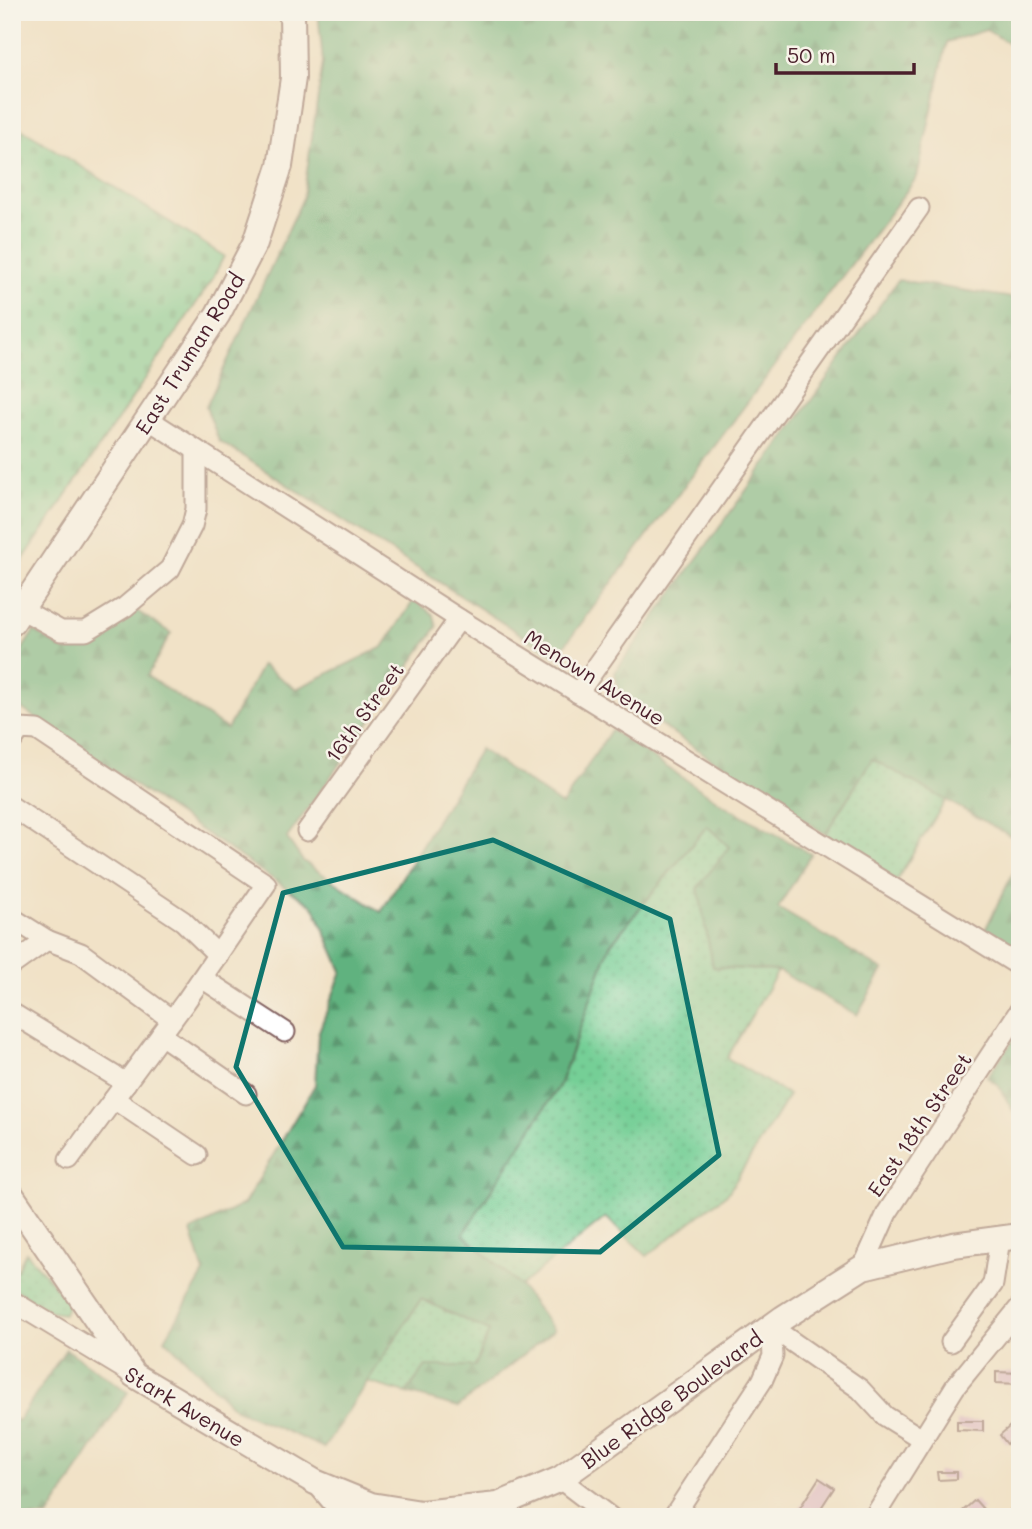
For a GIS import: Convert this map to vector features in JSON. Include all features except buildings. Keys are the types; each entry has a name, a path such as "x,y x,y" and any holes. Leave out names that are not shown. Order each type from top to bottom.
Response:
{"main road":[{"name":"East Truman Road","path":"17,616 218,314 255,243 280,166 293,78 292,12"},
{"path":"12,1196 134,1375"},
{"name":"Blue Ridge Boulevard","path":"315,1482 371,1505 413,1513 442,1514 498,1505 538,1491 560,1479 771,1327 863,1267 953,1245 1010,1237"},
{"name":"Stark Avenue","path":"134,1375 315,1482"}],"street":[{"path":"578,693 919,208"},
{"name":"Menown Avenue","path":"148,419 459,619 1006,958 1020,970"},
{"path":"17,616 61,631 86,631 125,607 170,569 192,526 196,509 196,450"},
{"name":"16th Street","path":"307,831 459,619"},
{"path":"16,735 37,730 266,884 167,1028 69,1160"},
{"path":"12,807 183,921 218,955"},
{"path":"12,918 47,940 81,953 246,1094"},
{"path":"12,965 47,940"},
{"path":"202,978 285,1032"},
{"name":"East 18th Street","path":"863,1267 887,1213 1020,1010"},
{"path":"12,1013 126,1083"},
{"path":"114,1099 197,1155"},
{"path":"951,1342 993,1283 1010,1237"},
{"name":"Stark Avenue","path":"12,1301 66,1337 134,1375"},
{"path":"874,1517 955,1387 1020,1307"},
{"path":"771,1327 860,1389 874,1407 922,1439"},
{"path":"673,1517 762,1381 773,1356 771,1327"},
{"path":"560,1479 610,1517"},
{"name":"Stark Avenue","path":"315,1482 337,1508 352,1517"}],"highlighted area":[{"path":"493,840 670,919 719,1155 600,1252 343,1247 236,1067 283,893"}],"green space":[{"path":"318,12 1020,12 1020,50 986,30 947,42 917,177 556,657 219,441 206,407 303,198 323,62"},
{"path":"12,123 224,256 212,280 12,576"},
{"path":"898,280 1020,299 1020,841 872,759 825,834 620,698 615,672"},
{"path":"414,600 434,615 437,627 287,838 303,861 381,912 480,749 562,805 611,730 724,805 811,854 778,908 883,970 857,1015 778,971 713,967 698,887 729,847 707,826 610,945 559,1086 463,1234 520,1286 554,1330 458,1407 406,1393 426,1366 475,1366 489,1331 421,1299 324,1448 235,1409 165,1339 204,1273 191,1231 244,1204 315,1085 318,1034 342,971 314,907 12,702 12,665 34,631 65,651 135,610 171,633 147,676 227,729 262,665 296,689 383,647"},
{"path":"872,759 946,800 896,881 825,834"},
{"path":"707,826 730,847 713,967 778,971 727,1058 789,1095 728,1193 647,1256 606,1217 520,1286 463,1234 559,1086 610,945"},
{"path":"1020,859 1020,959 983,934"},
{"path":"1020,1031 1020,1122 998,1085 987,1077"},
{"path":"26,1252 69,1303 64,1314 51,1312 12,1287 12,1268 17,1271"},
{"path":"421,1299 490,1331 475,1366 426,1366 406,1393 367,1382"},
{"path":"66,1349 128,1392 48,1517 12,1517 12,1418 18,1421"}]}
